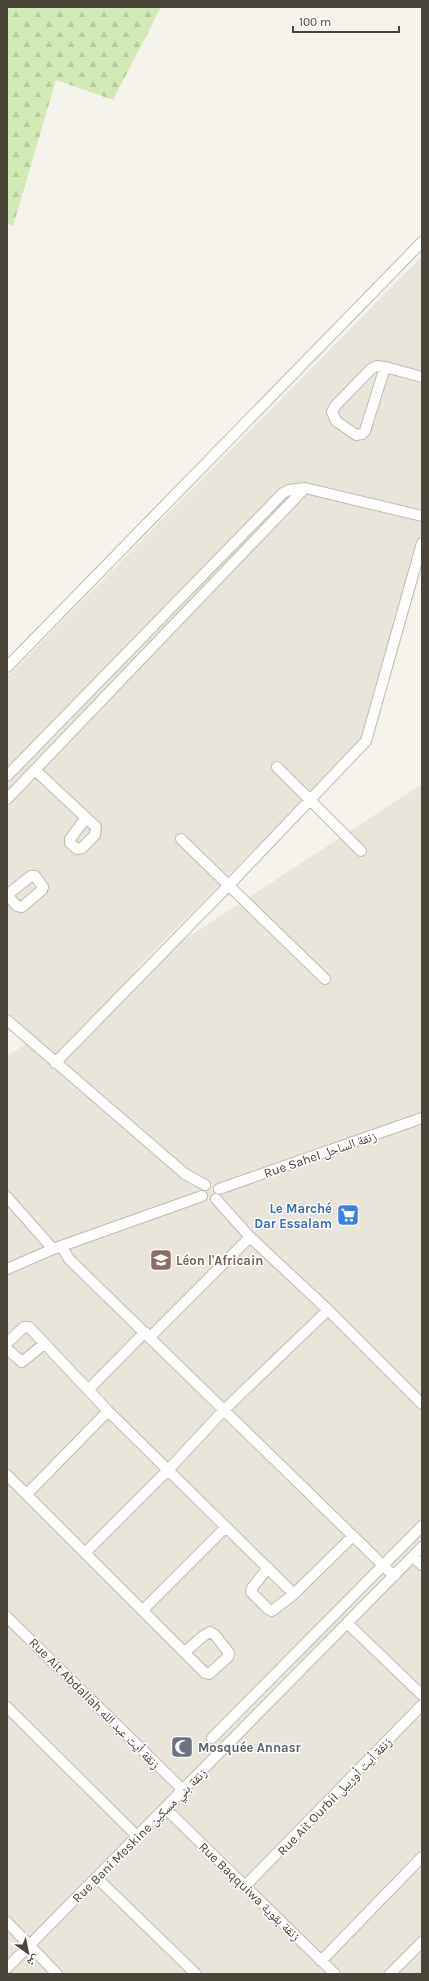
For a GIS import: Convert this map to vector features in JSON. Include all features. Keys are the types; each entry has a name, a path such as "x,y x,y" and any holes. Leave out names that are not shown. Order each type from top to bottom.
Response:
{"street":[{"path":"7,667 422,242"},
{"path":"385,367 365,431 360,435 356,435 334,419 334,408 372,367 385,367 422,377"},
{"path":"7,799 305,488"},
{"path":"7,776 284,493 289,490 305,488 422,516"},
{"path":"55,1063 362,746 368,736 422,543"},
{"path":"57,726 67,738"},
{"path":"277,767 361,851"},
{"path":"35,770 86,818"},
{"path":"181,838 325,979"},
{"path":"7,1020 185,1174 205,1185 213,1184 218,1194 250,1237 418,1393 422,1404"},
{"name":"Rue Sahel زنقة الساحل","path":"218,1194 422,1118"},
{"path":"202,1196 202,1189 205,1185"},
{"path":"202,1196 209,1201 218,1194"},
{"path":"7,1196 57,1248 394,1576"},
{"path":"7,1269 57,1248 202,1196"},
{"path":"88,1390 148,1335 250,1237"},
{"path":"85,1553 168,1470 224,1410 328,1310"},
{"path":"7,1343 25,1326 108,1411 294,1594"},
{"path":"7,1350 22,1362 44,1344"},
{"path":"27,1494 108,1411"},
{"path":"7,1475 185,1652"},
{"path":"212,1738 422,1526"},
{"path":"143,1610 226,1527"},
{"path":"268,1568 251,1590 268,1609 272,1611 294,1594 353,1536"},
{"name":"Rue Bani Meskine زنقة بني مسكين","path":"7,1968 422,1548"},
{"path":"413,1557 422,1565"},
{"name":"Rue Ait Abdallah زنقة أيت عبد الله","path":"7,1616 182,1790"},
{"path":"347,1623 422,1695"},
{"name":"Rue Ait Ourbil زنقة أيت أوريبل","path":"246,1886 422,1705"},
{"path":"7,1707 137,1836"},
{"name":"Rue Baqquiwa زنقة بقوية","path":"166,1808 335,1974"},
{"path":"321,1960 422,1857"},
{"path":"97,1878 196,1974"},
{"path":"7,1922 57,1974"},
{"path":"390,1974 422,1942"}],"shaded area":[{"path":"422,256 422,530 361,742 130,975 422,784 422,1974 7,1974 7,1056 35,1038 7,1011 7,677"}],"green space":[{"path":"7,7 161,7 113,100 56,80 13,226 7,223"}],"place":[{"name":"Le Marché Dar Essalam","path":"348,1215"},
{"name":"Léon l'Africain","path":"161,1260"},
{"name":"Mosquée Annasr","path":"182,1747"}]}
